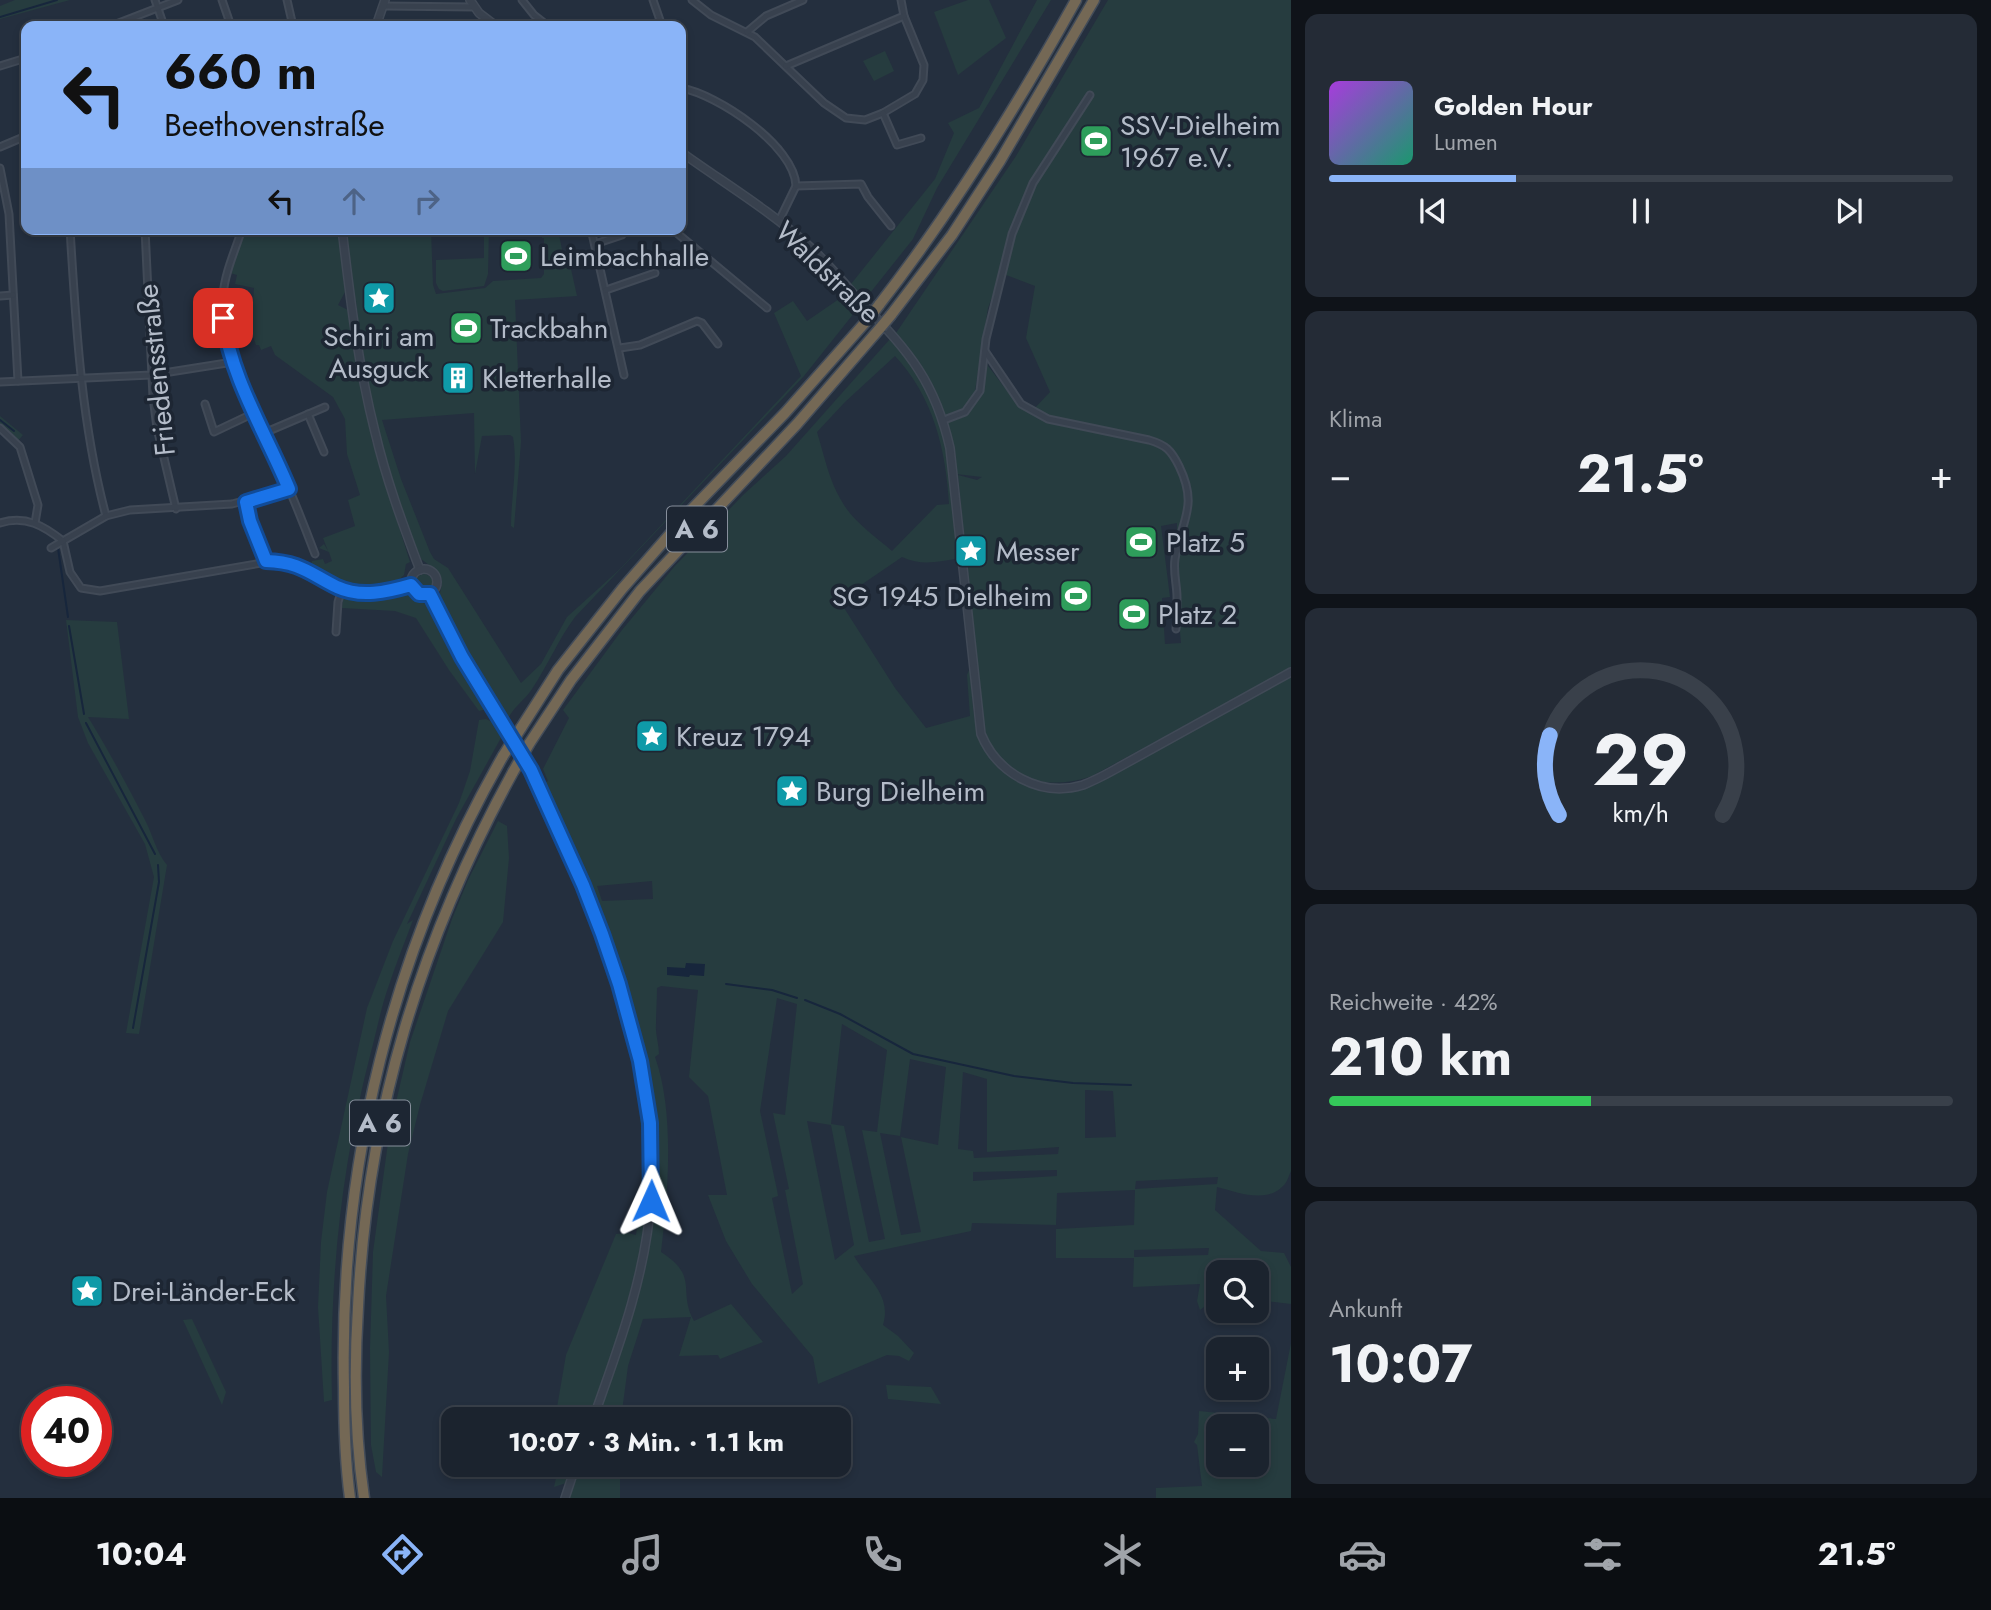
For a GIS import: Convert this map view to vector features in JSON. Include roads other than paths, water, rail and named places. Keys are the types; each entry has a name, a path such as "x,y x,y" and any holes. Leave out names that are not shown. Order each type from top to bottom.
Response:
{"highway":[{"name":"A 6","path":"349,1498 343,1347 351,1208 384,1042 418,938 462,832 503,756 558,670 622,589 692,509 793,404 870,317 927,242 986,154 1076,0"},
{"name":"A 6","path":"364,1498 356,1346 362,1238 379,1127 402,1033 433,943 477,838 529,744 571,680 647,583 797,424 891,315 952,235 1000,161 1094,0"}],"street":[{"path":"155,0 162,21"},
{"path":"124,21 178,0"},
{"path":"222,0 229,21"},
{"path":"287,0 292,21"},
{"path":"522,0 542,21"},
{"path":"653,0 660,21"},
{"path":"692,0 711,15 747,32 824,103 846,118 865,120 915,94 923,80 924,65 904,16 901,0"},
{"path":"747,32 766,16 803,0"},
{"path":"378,21 384,3 416,8 472,4 491,21"},
{"path":"786,66 904,16"},
{"path":"0,66 21,60"},
{"path":"686,89 694,90 722,104 757,131 790,164 796,186 779,221"},
{"path":"944,420 965,412 980,391 995,295 1012,234 1033,183 1090,95"},
{"path":"883,113 897,145 921,138"},
{"path":"0,147 21,138"},
{"name":"Waldstraße","path":"686,156 811,247 902,344 929,384 944,420 953,467 981,734 994,758 1005,769 1026,781 1043,786 1063,788 1083,785 1291,672"},
{"path":"0,169 9,214 18,381"},
{"path":"796,186 861,184 891,226"},
{"path":"70,235 81,378 92,461 106,516"},
{"name":"Friedensstraße","path":"145,235 151,375 156,420 176,509"},
{"path":"240,235 222,298 225,336 254,413 315,554"},
{"path":"343,235 354,325 375,433 393,495 420,570"},
{"path":"593,235 624,375"},
{"path":"595,244 622,235"},
{"path":"679,235 767,308"},
{"path":"606,290 655,273"},
{"path":"0,296 13,295"},
{"path":"620,348 640,345 696,321 702,323 718,344"},
{"path":"985,351 1021,404 1048,419 1149,440 1165,445 1172,452 1190,493 1188,515 1180,533 1174,562 1176,629"},
{"path":"0,382 151,375 233,362"},
{"path":"205,404 214,432 254,413"},
{"path":"264,433 325,407"},
{"path":"308,414 324,452"},
{"path":"0,428 20,447 38,505 35,523"},
{"path":"51,548 106,516 130,510 176,509 246,502 289,489"},
{"path":"246,502 250,521 266,561"},
{"path":"0,523 15,520 35,523 63,541 74,579 81,588 88,590 111,590 266,561 299,566 342,589 372,593 411,585"},
{"path":"411,585 414,575 420,570 429,570 436,575 438,584 430,594"},
{"path":"411,585 419,594 430,594"},
{"path":"336,632 338,602 342,589"},
{"path":"430,594 462,657 531,770 548,807 602,934 640,1061 650,1123 651,1148 651,1201 646,1242 631,1304 597,1407"},
{"path":"565,1498 572,1477"}],"water":[{"path":"686,963 705,964 704,976 667,975 667,967 685,968"}],"waterway":[{"path":"0,17 57,0"},
{"path":"0,420 14,431"},
{"path":"58,548 68,617"},
{"path":"69,626 84,714"},
{"path":"86,723 155,854"},
{"path":"133,1028 159,882 158,865"},
{"path":"726,984 772,990 797,998"},
{"path":"805,1000 840,1014 913,1054 1014,1076 1073,1083 1131,1085"}],"place":[{"name":"SSV-Dielheim 1967 e.V.","path":"1096,141"},
{"name":"Leimbachhalle","path":"516,256"},
{"name":"Schiri am Ausguck","path":"379,298"},
{"name":"Trackbahn","path":"466,328"},
{"name":"Kletterhalle","path":"458,378"},
{"name":"Platz 5","path":"1141,542"},
{"name":"Messer","path":"971,551"},
{"name":"SG 1945 Dielheim","path":"1076,596"},
{"name":"Platz 2","path":"1134,614"},
{"name":"Kreuz 1794","path":"652,736"},
{"name":"Burg Dielheim","path":"792,791"},
{"name":"Drei-Länder-Eck","path":"87,1291"}]}
